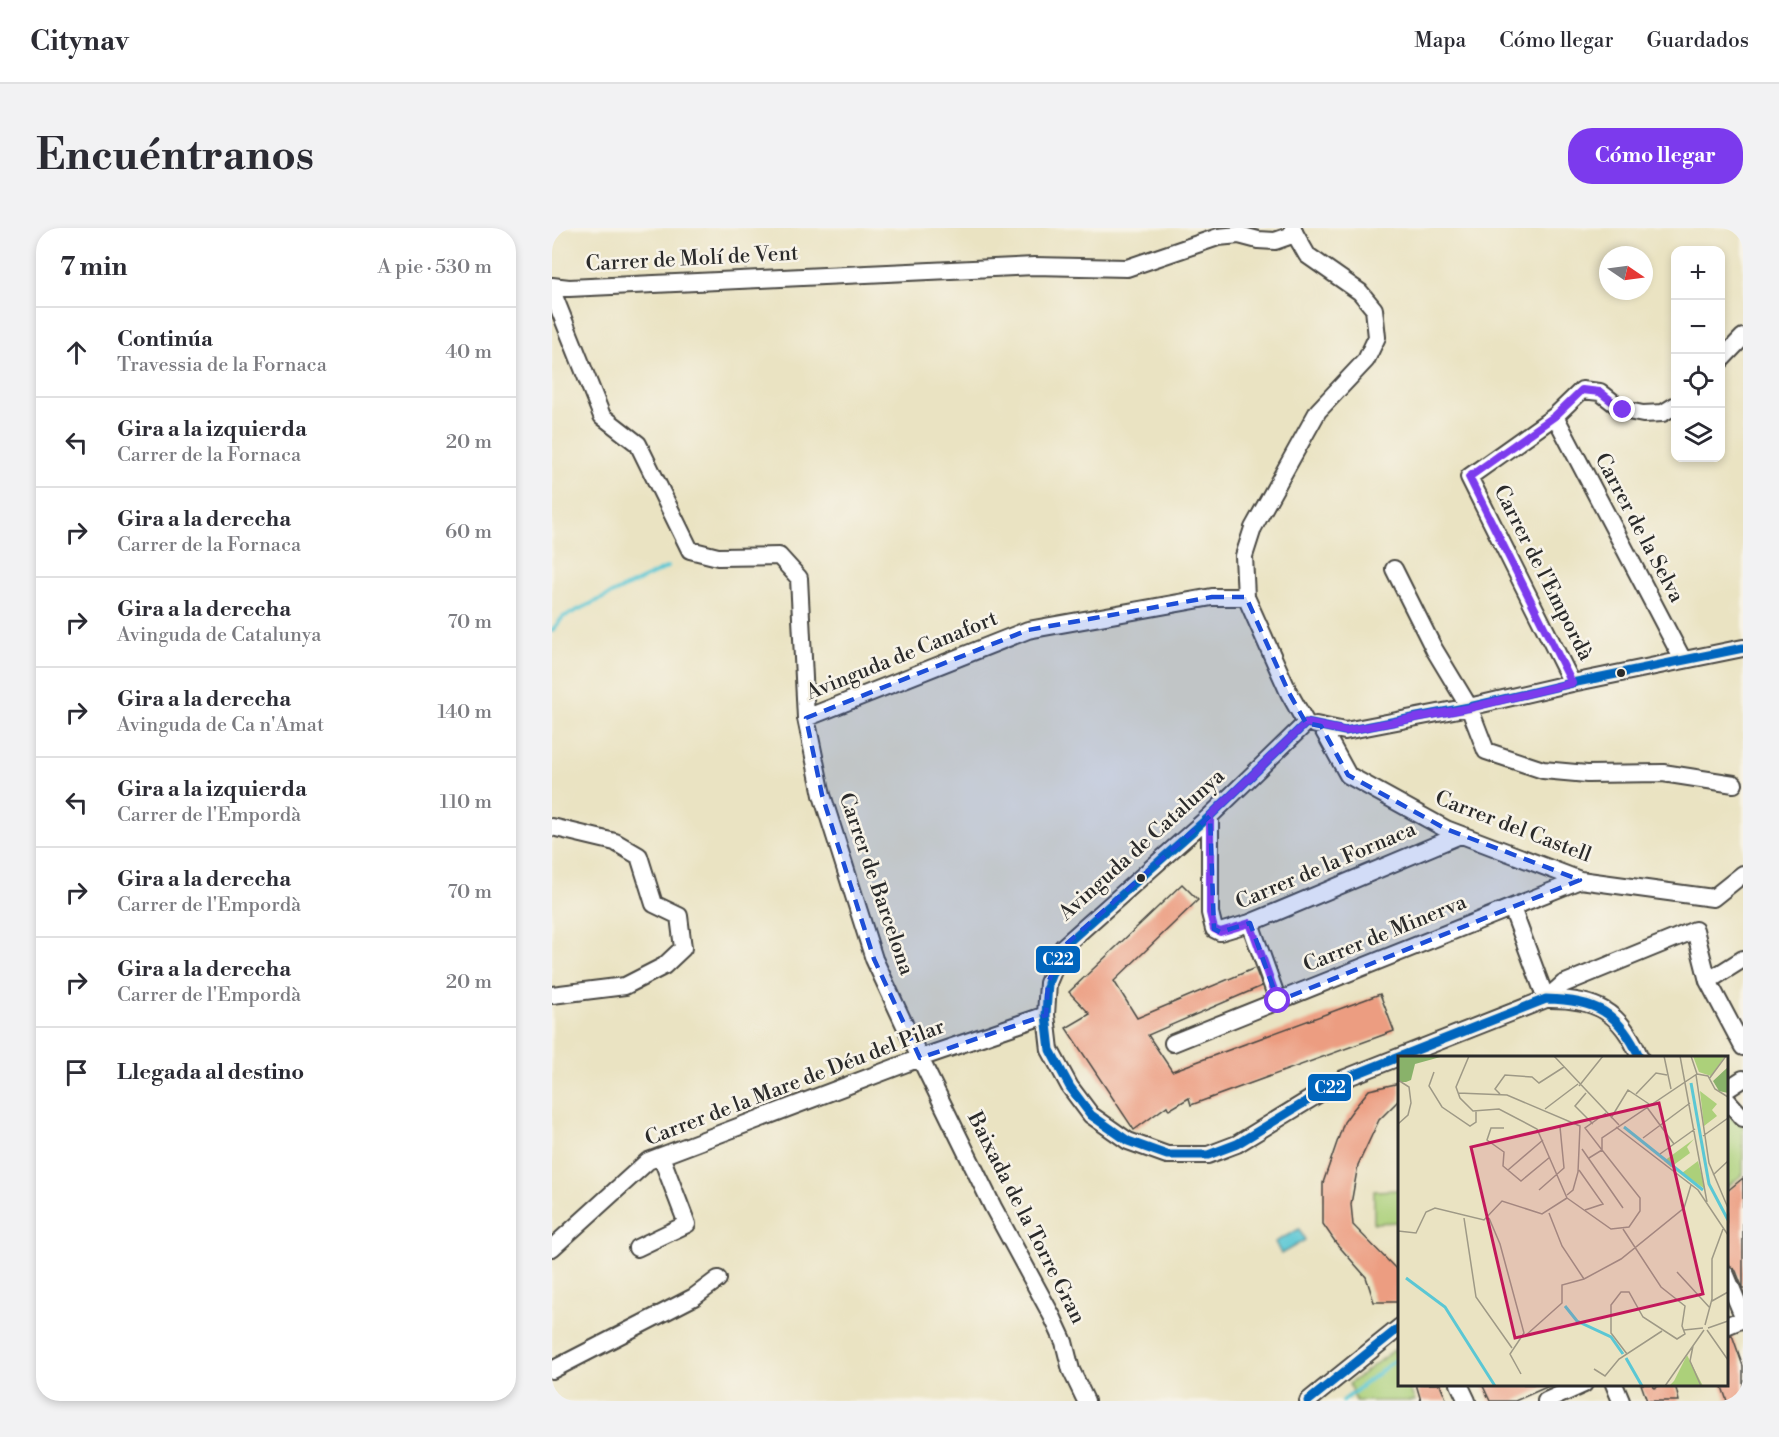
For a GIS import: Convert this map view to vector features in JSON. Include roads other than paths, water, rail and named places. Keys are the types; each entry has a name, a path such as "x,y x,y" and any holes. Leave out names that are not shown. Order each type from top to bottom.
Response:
{"street":[{"name":"Carrer de Molí de Vent","path":"552,289 1034,266 1127,268 1218,237 1239,236 1275,241 1294,231"},
{"path":"1294,231 1307,255 1360,292 1374,309 1377,337 1366,360 1318,411 1253,528 1244,556 1246,597 1289,693 1314,724 1345,731 1469,708 1572,683 1743,648"},
{"name":"Avinguda de Canafort","path":"552,289 602,416 638,444 690,550 718,557 779,556 799,578 806,718 1028,630 1212,597 1246,597"},
{"path":"1725,356 1743,338"},
{"name":"Carrer de l'Empordà","path":"1572,683 1469,477 1555,416 1582,390 1600,392 1623,410 1643,414 1663,413 1671,408"},
{"name":"Carrer de la Selva","path":"1555,416 1683,660"},
{"path":"1394,569 1434,649 1469,708 1486,751 1543,770 1587,774 1663,773 1734,783"},
{"name":"Carrer de Barcelona","path":"806,718 822,795 874,959 920,1058"},
{"name":"Avinguda de Catalunya","path":"1314,724 1064,947 1048,983 1046,1015 1050,1050 1070,1087 1091,1115 1128,1141 1167,1155 1208,1155 1237,1144 1343,1079 1398,1057"},
{"name":"Carrer del Castell","path":"1314,724 1348,775 1446,829 1580,880 1713,898 1743,874"},
{"name":"Carrer de la Fornaca","path":"1210,816 1210,913 1214,929 1220,932 1250,923 1460,835"},
{"path":"552,827 615,842 639,856 654,904 679,916 683,948 664,966 625,986 552,995"},
{"name":"Carrer de Minerva","path":"1173,1043 1580,880"},
{"path":"1512,908 1546,999 1563,984 1695,930 1708,981 1743,1047"},
{"path":"1250,923 1278,1001"},
{"path":"1708,981 1743,959"},
{"name":"Avinguda de Catalunya","path":"1401,1056 1546,999 1571,998 1596,1005 1616,1017 1633,1040 1639,1056"},
{"name":"Carrer de la Mare de Déu del Pilar","path":"552,1248 648,1161 920,1058 1046,1015"},
{"name":"Baixada de la Torre Gran","path":"920,1058 993,1207 1053,1316 1064,1342 1071,1370 1086,1401"},
{"path":"1728,1089 1743,1079"},
{"path":"1728,1101 1743,1118"},
{"path":"637,1248 687,1224 661,1156"},
{"path":"552,1370 694,1297 718,1279"},
{"path":"1728,1280 1743,1318 1728,1325"},
{"path":"1308,1401 1398,1329"},
{"path":"1460,1386 1467,1401"},
{"path":"1546,1401 1580,1386"},
{"path":"1615,1386 1622,1401"}],"water":[{"path":"1299,1229 1305,1240 1281,1254 1275,1242"}],"waterway":[{"path":"552,631 563,617 668,567"},
{"path":"1343,1401 1398,1358"}]}
